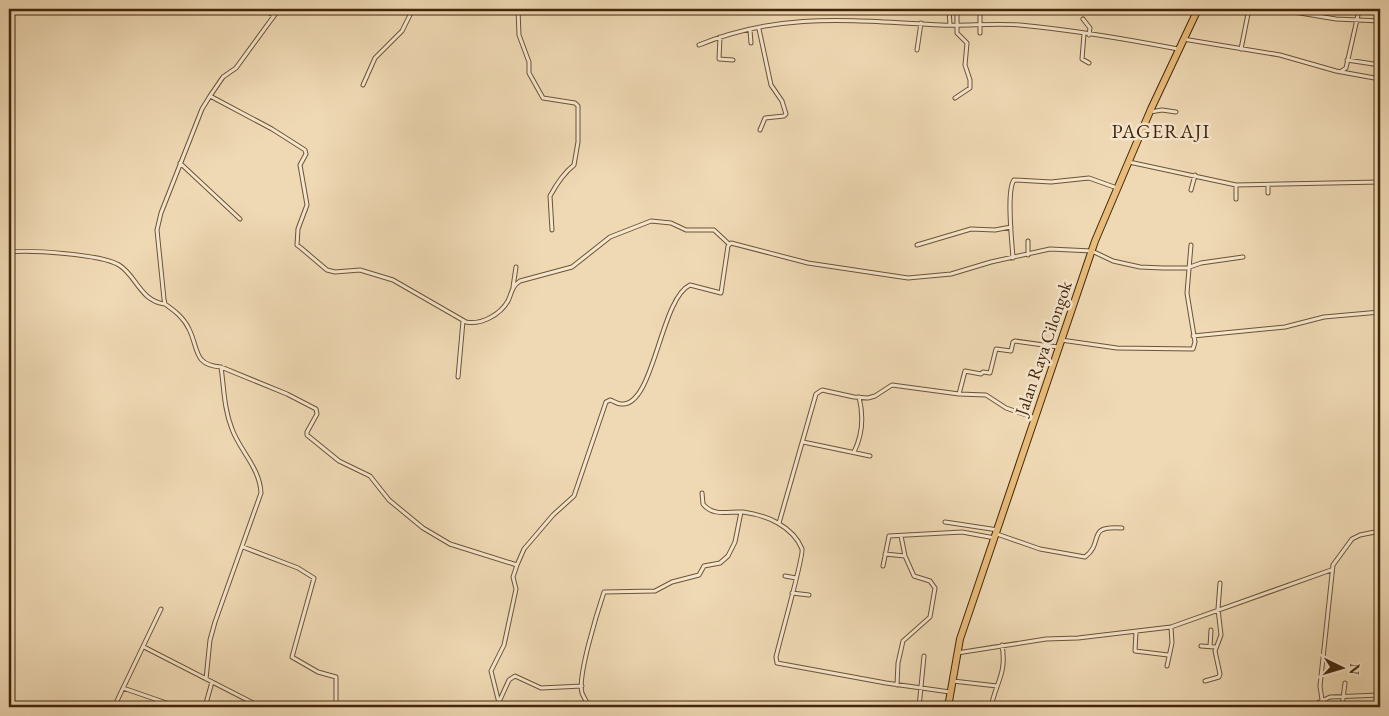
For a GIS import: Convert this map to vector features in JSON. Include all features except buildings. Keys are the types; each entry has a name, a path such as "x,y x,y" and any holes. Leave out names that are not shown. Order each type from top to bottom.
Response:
{"highway":[{"name":"Jalan Raya Cilongok","path":"948,705 957,652 1059,344 1092,251 1150,112 1182,39 1198,9"}],"street":[{"path":"260,9 274,15"},
{"path":"165,304 157,230 161,213 180,163 202,109 210,96 223,78 236,68 279,9"},
{"path":"363,85 379,52 402,31 413,9"},
{"path":"518,9 522,47 529,62 529,73 536,88 543,98 575,103 578,106 578,142 574,165 567,170 550,196 552,230"},
{"path":"949,9 950,24"},
{"path":"955,98 970,88 971,83 965,65 967,43 958,35 957,9"},
{"path":"1241,49 1249,9"},
{"path":"1272,9 1292,10 1356,20 1380,21"},
{"path":"980,13 980,33"},
{"path":"1340,72 1346,68 1358,15"},
{"path":"1083,19 1090,28 1082,59 1089,63"},
{"path":"699,45 720,37 788,21 808,20 1019,25 1178,49"},
{"path":"917,50 921,23"},
{"path":"759,29 771,85 782,101 786,114 784,116 765,118 760,130"},
{"path":"750,30 751,43"},
{"path":"720,37 720,59 733,60"},
{"path":"1182,39 1280,55 1340,72 1380,79"},
{"path":"1347,60 1380,65"},
{"path":"210,96 272,129 305,150 306,154 300,165 307,205 297,235 297,245 327,270 336,272 360,270 393,280 463,321 478,323 488,319 505,305 512,288 516,267"},
{"path":"1150,112 1162,110 1176,112"},
{"path":"1129,162 1236,185 1380,182"},
{"path":"180,163 240,219"},
{"path":"1191,190 1194,175"},
{"path":"1012,258 1012,187 1014,180 1051,182 1089,178 1118,188"},
{"path":"1236,185 1236,199"},
{"path":"1268,185 1268,193"},
{"path":"512,288 530,277 572,267 610,237 651,220 672,223 686,230 714,230 729,244 808,263 908,278 951,274 1050,249 1092,251 1113,261 1140,267 1188,268 1201,263 1243,257"},
{"path":"917,245 971,229 995,230 1011,227"},
{"path":"1028,241 1028,255"},
{"path":"499,705 491,670 504,645 516,589 513,577 516,565 524,549 553,515 574,496 606,402 610,400 622,404 631,402 647,379 652,369 660,336 681,292 690,285 721,293 729,244"},
{"path":"959,394 965,371 981,374 983,372 990,373 996,349 1011,351 1015,341 1117,348 1190,350 1194,347 1187,293 1191,245"},
{"path":"9,252 67,253 120,265 148,297 165,304 181,317 189,328 200,359 209,366 221,367 287,394 316,409 317,414 307,435 339,461 370,476 389,500 423,528 450,544 516,565"},
{"path":"1193,336 1285,327 1324,317 1380,312"},
{"path":"458,377 463,321"},
{"path":"206,679 210,640 215,622 231,572 261,493 261,486 256,472 232,429 224,399 221,367"},
{"path":"779,523 784,497 804,442 816,394 822,390 859,398 875,396 892,385 959,394 986,394 1006,408 1035,418"},
{"path":"854,452 860,440 862,425 859,398"},
{"path":"804,442 870,456"},
{"path":"702,493 703,504 708,509 724,513 742,512 779,523 794,537 802,549 801,566 796,578 776,657 777,663 897,685 950,692"},
{"path":"589,707 582,693 582,686 589,645 604,591 655,591 672,582 699,574 704,566 720,563 732,550 742,512"},
{"path":"945,522 997,534 1040,549 1086,557 1094,546 1100,530 1106,527 1122,528"},
{"path":"1322,700 1320,686 1331,570 1352,539 1360,535 1380,531"},
{"path":"883,566 888,536 962,532 997,534"},
{"path":"897,685 903,641 930,616 934,597 932,582 915,577 905,556 901,536"},
{"path":"242,547 298,568 314,578 292,658 318,672 336,677 336,707"},
{"path":"885,554 905,556"},
{"path":"957,652 1046,639 1078,638 1171,627 1331,570"},
{"path":"785,576 796,578"},
{"path":"1205,682 1220,676 1215,647 1221,635 1218,609 1220,583"},
{"path":"792,593 810,595"},
{"path":"114,707 161,610"},
{"path":"1167,666 1172,642 1171,627"},
{"path":"1210,647 1211,630"},
{"path":"1136,632 1136,651 1168,655"},
{"path":"991,707 997,686 1002,677 1002,645"},
{"path":"1201,646 1215,647"},
{"path":"144,647 261,707"},
{"path":"919,707 924,656"},
{"path":"499,705 509,680 515,676 541,688 582,686"},
{"path":"952,681 997,686"},
{"path":"205,707 212,682"},
{"path":"1342,707 1345,683"},
{"path":"123,688 178,707"},
{"path":"1308,707 1330,697 1380,696 1379,707"},
{"path":"948,705 967,706"}],"district":[{"name":"PAGERAJI","path":"1161,131"}]}
